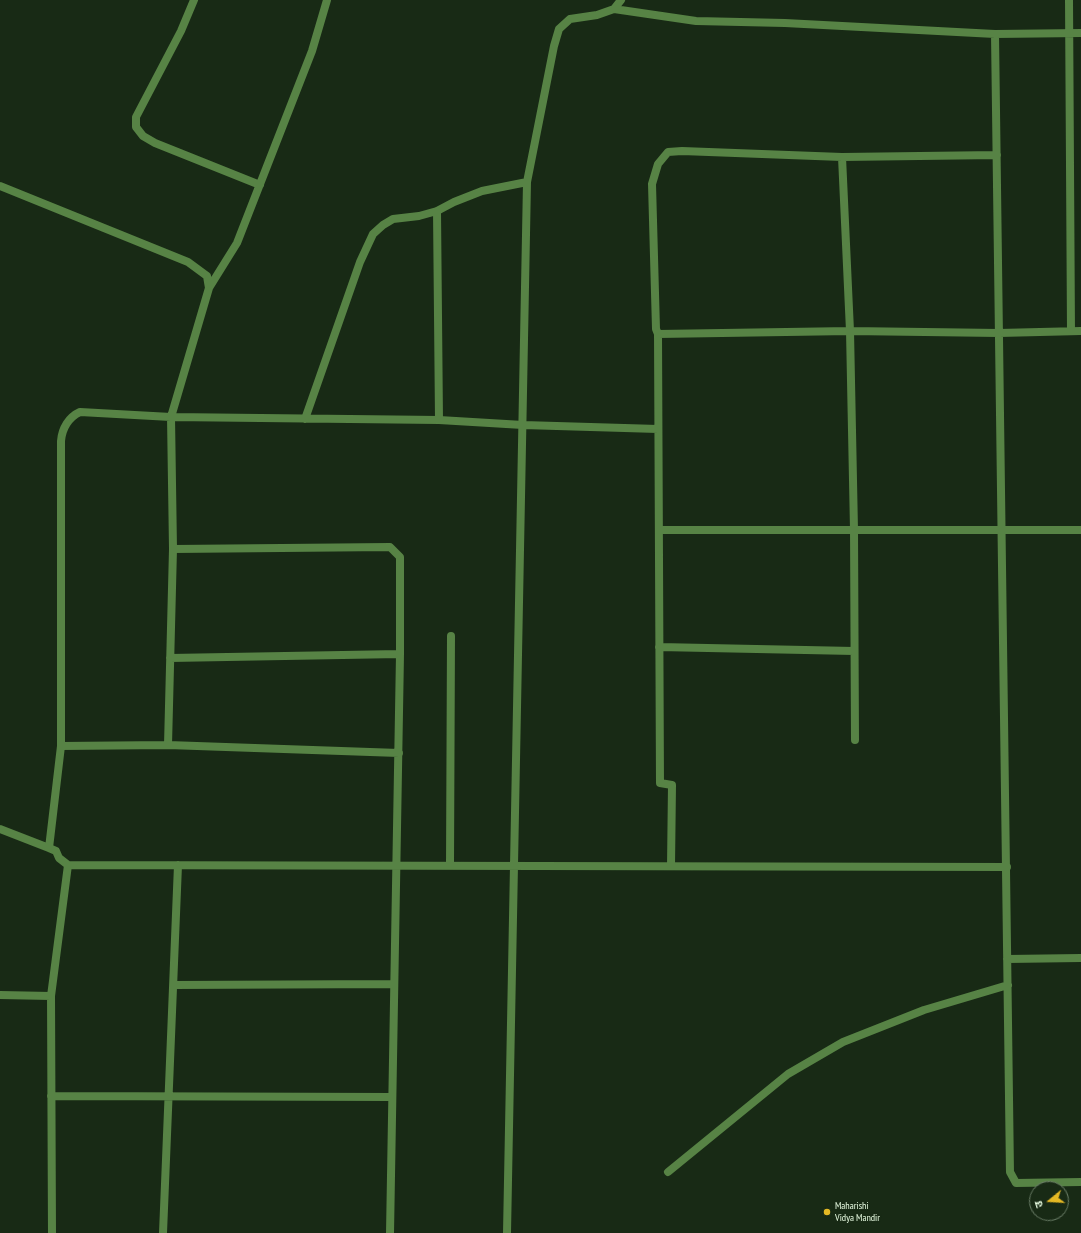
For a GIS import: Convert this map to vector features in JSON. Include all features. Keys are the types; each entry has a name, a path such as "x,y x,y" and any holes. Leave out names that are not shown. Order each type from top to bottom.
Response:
{"street":[{"path":"194,0 181,31 136,116 136,127 143,136 155,143 260,185"},
{"path":"168,745 173,549 171,416 209,288 237,243 312,51 327,0"},
{"path":"614,9 621,0"},
{"path":"1069,0 1071,331"},
{"path":"507,1233 527,182 554,46 559,28 570,19 597,15 614,9 696,21 785,23 995,34 1081,33"},
{"path":"995,34 1010,1172 1016,1183 1081,1182"},
{"path":"671,866 672,785 660,783 658,334 656,330 652,184 658,164 668,152 682,151 842,157 997,155"},
{"path":"842,157 850,331 854,530 855,740"},
{"path":"305,418 360,262 373,234 383,225 394,219 419,216 437,211 454,202 482,191 527,182"},
{"path":"0,186 188,262 207,276 209,288"},
{"path":"437,211 439,420"},
{"path":"658,334 850,331 999,333 1081,331"},
{"path":"49,848 61,746 62,433 73,415 80,412 171,416 439,420 523,426 658,429"},
{"path":"659,530 1081,530"},
{"path":"173,549 390,547 400,557 397,866 390,1233"},
{"path":"450,866 451,636"},
{"path":"659,647 854,651"},
{"path":"170,658 400,654"},
{"path":"61,746 168,745 398,753"},
{"path":"0,829 56,851 58,858 68,865 1007,867"},
{"path":"52,1233 51,996 68,865"},
{"path":"163,1233 178,865"},
{"path":"1007,959 1081,958"},
{"path":"174,985 394,984"},
{"path":"668,1172 788,1074 842,1042 924,1010 1008,985"},
{"path":"0,995 51,996"},
{"path":"51,1096 392,1097"}],"place":[{"name":"Maharishi Vidya Mandir","path":"827,1212"}]}
